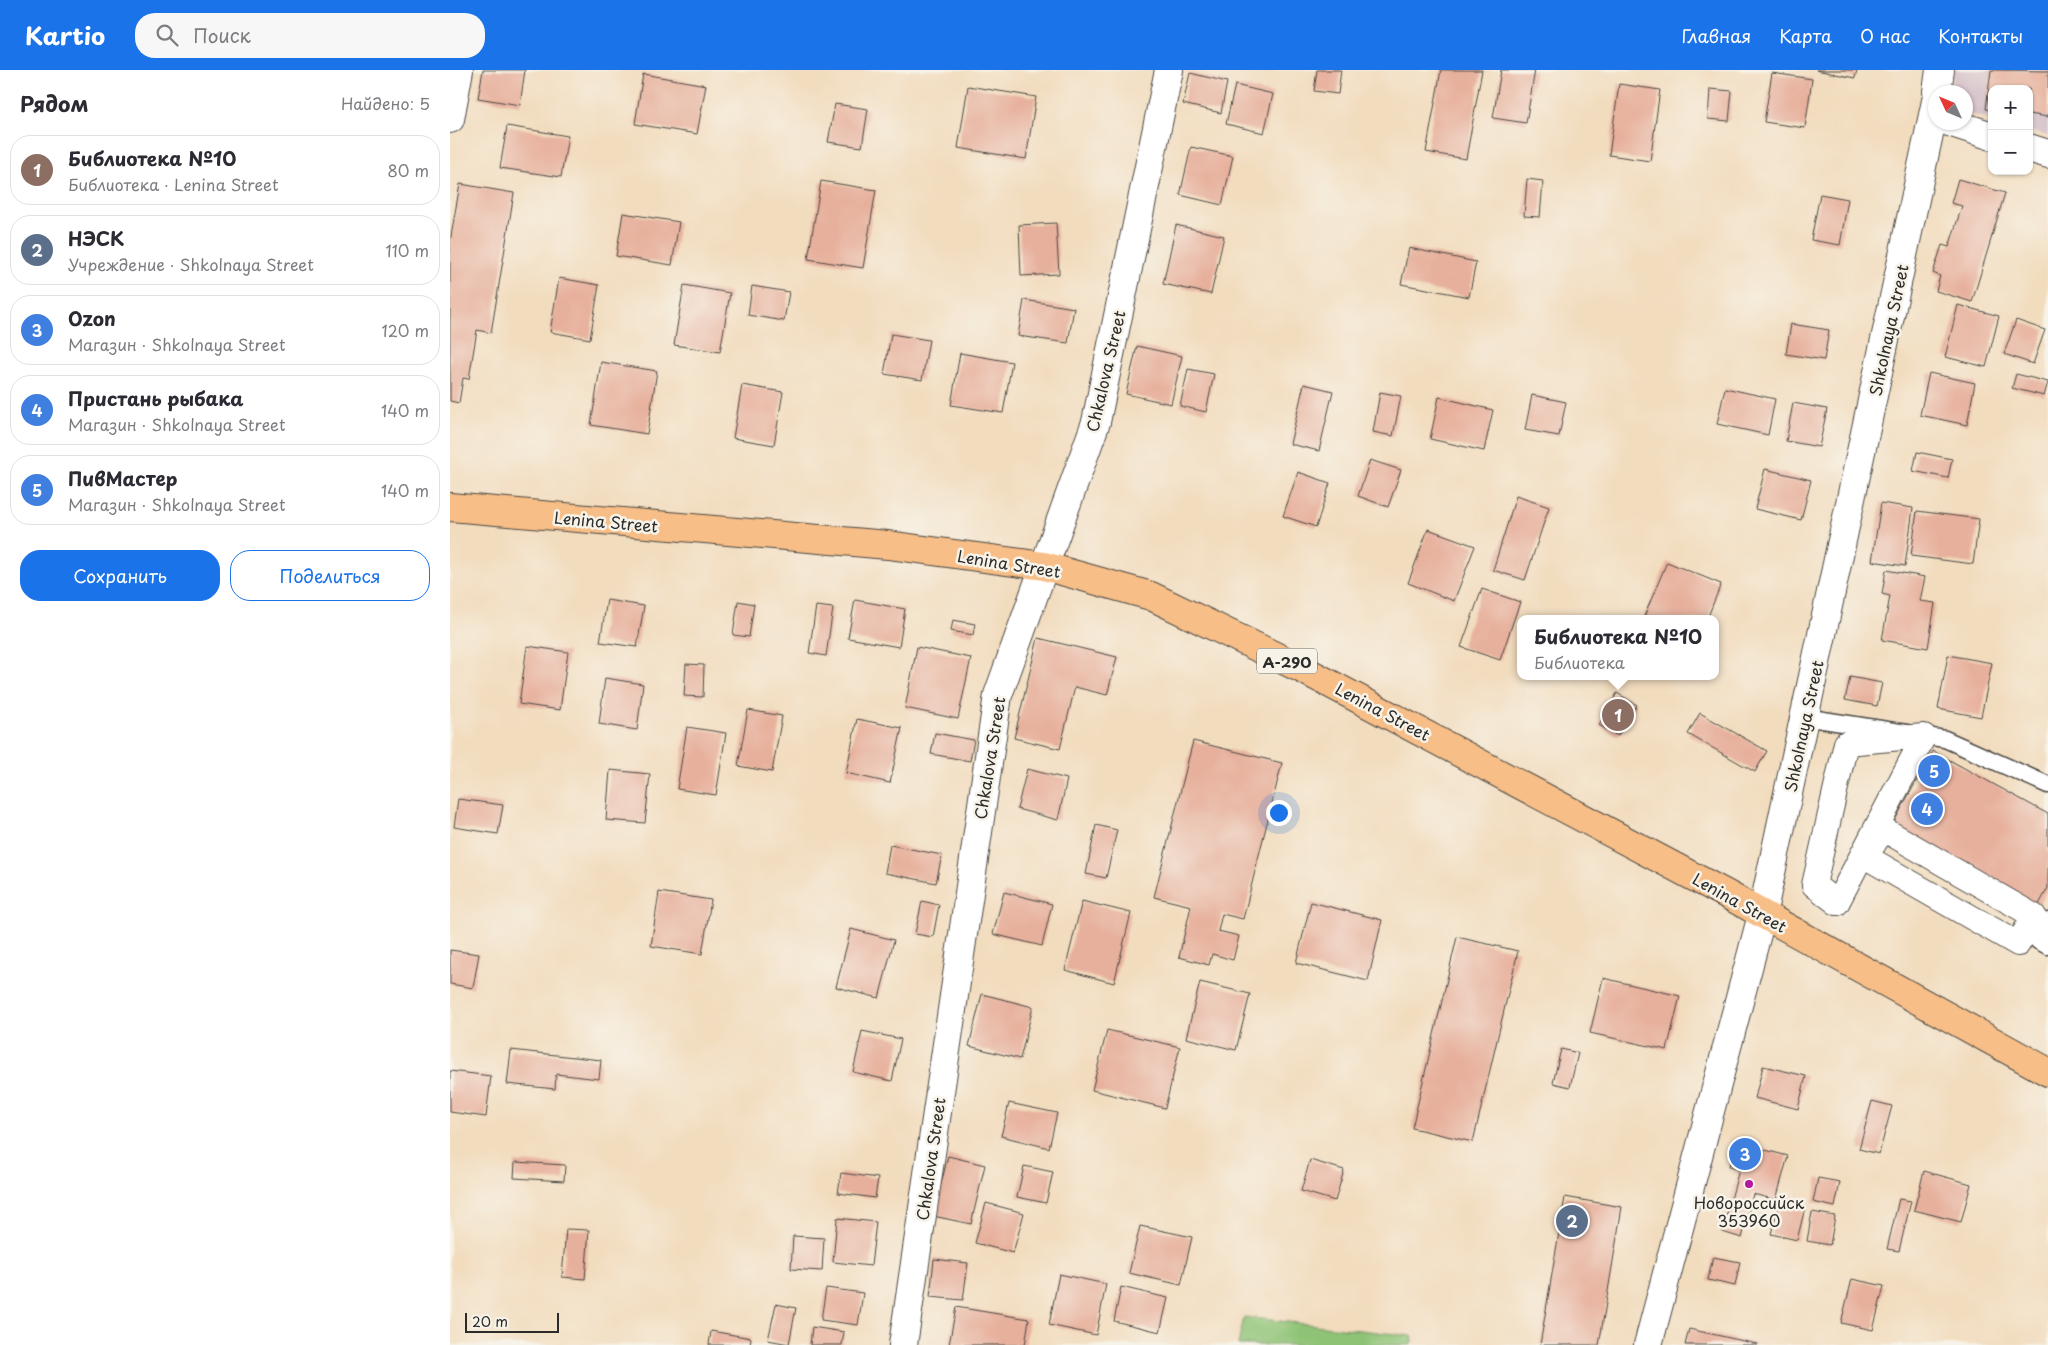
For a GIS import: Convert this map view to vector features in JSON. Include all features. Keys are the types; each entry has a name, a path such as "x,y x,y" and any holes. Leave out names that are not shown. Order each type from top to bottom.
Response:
{"highway":[{"name":"Lenina Street","path":"450,508 888,545 1044,566 1151,596 1304,670 2046,1068"}],"street":[{"path":"450,119 459,70"},
{"name":"Chkalova Street","path":"903,1345 998,695 1096,422 1169,70"},
{"name":"Shkolnaya Street","path":"1939,85 1940,70"},
{"path":"1973,127 1988,134"},
{"name":"Shkolnaya Street","path":"1648,1345 1762,914 1934,130"},
{"path":"2033,149 2048,154"},
{"path":"1924,736 1910,762 1837,903 1814,885 1846,743 1924,736"},
{"path":"1882,829 2034,916 2018,944 1866,857 1882,829"}],"lane":[{"path":"1804,717 1945,739 2048,785"},
{"path":"2048,921 2038,941 2048,946"}],"shaded area":[{"path":"1955,70 2048,70 2048,136 2033,132 2033,85 1988,85 1988,119 1973,115 1973,85 1952,85"}],"green space":[{"path":"1244,1317 1413,1336 1411,1345 1238,1345"}],"building":[{"path":"483,70 525,70 520,105 478,98"},
{"path":"1317,70 1341,70 1338,94 1314,91"},
{"path":"1441,70 1482,70 1466,159 1426,152"},
{"path":"1501,70 1535,70 1526,123 1493,118"},
{"path":"1816,70 1857,70 1855,78"},
{"path":"1991,70 2048,71 2048,117 2033,115 2033,85 1989,85"},
{"path":"1190,73 1227,82 1221,113 1183,104"},
{"path":"1772,73 1812,79 1805,128 1764,122"},
{"path":"643,74 706,85 697,134 635,124"},
{"path":"1619,84 1660,90 1650,161 1609,155"},
{"path":"1235,85 1273,94 1264,133 1226,124"},
{"path":"968,86 1036,97 1026,159 958,148"},
{"path":"1710,89 1732,91 1729,121 1708,119"},
{"path":"1988,93 1988,109 1986,109"},
{"path":"835,104 868,109 862,147 828,142"},
{"path":"507,126 568,136 561,177 500,168"},
{"path":"1191,147 1233,156 1222,205 1180,195"},
{"path":"1527,179 1543,181 1540,217 1524,216"},
{"path":"1958,179 2005,193 1972,302 1936,291 1940,276 1933,273 1942,245 1949,247 1962,206 1951,203"},
{"path":"821,181 876,190 863,268 808,259"},
{"path":"460,184 514,193 491,333 477,330 469,379 463,378 459,403 450,401 450,242"},
{"path":"1820,194 1848,199 1840,245 1811,240"},
{"path":"623,213 679,222 672,265 616,256"},
{"path":"1056,223 1059,274 1021,276 1019,225"},
{"path":"1176,225 1224,236 1211,294 1163,284"},
{"path":"1409,248 1476,262 1469,297 1401,284"},
{"path":"559,278 599,285 590,339 550,332"},
{"path":"684,285 730,293 720,352 674,345"},
{"path":"752,286 789,292 784,321 748,315"},
{"path":"1024,300 1074,308 1068,343 1018,336"},
{"path":"1958,305 1999,316 1986,367 1945,357"},
{"path":"2016,320 2045,330 2033,364 2004,354"},
{"path":"1791,324 1829,330 1824,360 1786,354"},
{"path":"891,334 929,340 922,380 884,374"},
{"path":"1137,346 1182,356 1171,404 1126,394"},
{"path":"960,353 1012,362 1003,413 951,405"},
{"path":"601,362 657,371 647,434 591,425"},
{"path":"1188,369 1214,374 1206,412 1180,406"},
{"path":"1929,373 1975,383 1967,425 1920,415"},
{"path":"2016,374 2048,382 2044,396 2012,388"},
{"path":"1304,384 1333,391 1319,451 1290,444"},
{"path":"742,385 783,392 774,445 733,438"},
{"path":"1725,388 1775,399 1768,435 1717,424"},
{"path":"1380,392 1401,396 1393,436 1373,432"},
{"path":"1532,395 1566,402 1559,436 1525,430"},
{"path":"1439,397 1493,410 1484,451 1430,439"},
{"path":"1793,403 1827,409 1819,447 1786,441"},
{"path":"1917,452 1952,459 1948,478 1913,471"},
{"path":"1370,460 1401,470 1388,507 1358,496"},
{"path":"1765,469 1811,480 1801,520 1755,509"},
{"path":"1298,472 1330,483 1316,527 1283,516"},
{"path":"1516,496 1549,507 1525,580 1493,570"},
{"path":"1881,503 1913,508 1905,566 1872,561"},
{"path":"1917,511 1979,519 1973,564 1911,556"},
{"path":"1428,529 1475,546 1454,601 1408,583"},
{"path":"1667,562 1721,584 1709,615 1645,615"},
{"path":"1886,570 1925,577 1920,601 1935,603 1928,648 1882,640 1890,596 1882,594"},
{"path":"1482,589 1520,602 1500,660 1461,647"},
{"path":"607,600 644,606 637,647 600,642"},
{"path":"855,600 905,609 899,647 848,638"},
{"path":"738,601 754,604 749,637 733,635"},
{"path":"816,606 833,608 826,656 809,653"},
{"path":"953,620 975,624 973,635 951,631"},
{"path":"1038,638 1117,657 1107,695 1075,687 1060,749 1014,738"},
{"path":"527,646 568,652 560,710 519,704"},
{"path":"917,647 971,658 958,719 905,708"},
{"path":"1948,655 1992,663 1981,717 1938,709"},
{"path":"686,664 704,665 703,697 684,696"},
{"path":"1850,677 1882,683 1877,706 1845,700"},
{"path":"605,678 643,684 637,730 599,724"},
{"path":"1617,693 1637,705 1618,736 1599,725"},
{"path":"748,710 782,716 772,772 738,766"},
{"path":"1700,713 1767,751 1755,772 1688,734"},
{"path":"857,719 902,728 890,783 846,773"},
{"path":"687,727 726,733 716,795 677,789"},
{"path":"935,733 974,740 970,761 931,754"},
{"path":"1193,741 1282,763 1243,919 1222,914 1218,931 1239,936 1233,960 1212,954 1209,965 1179,957 1191,906 1154,897"},
{"path":"1933,751 2048,814 2048,888 2036,910 1890,829"},
{"path":"1027,769 1067,779 1058,820 1017,809"},
{"path":"610,770 650,774 645,823 606,820"},
{"path":"458,799 503,805 498,834 454,827"},
{"path":"1096,825 1117,830 1106,878 1086,874"},
{"path":"890,845 942,855 936,883 885,873"},
{"path":"659,892 711,900 702,954 651,946"},
{"path":"1004,892 1052,904 1042,946 993,934"},
{"path":"922,901 939,905 933,937 915,934"},
{"path":"1082,901 1131,913 1114,983 1065,970"},
{"path":"1311,902 1382,920 1368,981 1296,963"},
{"path":"851,929 894,940 879,998 836,987"},
{"path":"1457,937 1518,951 1473,1142 1412,1128"},
{"path":"450,950 479,954 473,988 450,984"},
{"path":"1603,978 1680,996 1667,1050 1590,1033"},
{"path":"1200,982 1250,994 1236,1050 1186,1038"},
{"path":"982,994 1033,1007 1020,1059 969,1046"},
{"path":"1107,1030 1180,1047 1165,1108 1092,1090"},
{"path":"862,1031 901,1039 892,1081 853,1072"},
{"path":"1561,1049 1578,1053 1570,1087 1553,1083"},
{"path":"511,1050 601,1060 599,1079 556,1074 555,1089 507,1084"},
{"path":"1763,1066 1806,1076 1798,1109 1755,1098"},
{"path":"450,1071 491,1076 486,1117 450,1112"},
{"path":"1872,1101 1892,1106 1879,1154 1859,1149"},
{"path":"1009,1103 1057,1113 1049,1148 1001,1136"},
{"path":"1735,1142 1788,1156 1776,1200 1753,1194 1742,1238 1722,1232 1739,1170 1729,1167"},
{"path":"948,1156 985,1165 971,1224 933,1216"},
{"path":"1310,1160 1344,1170 1335,1201 1301,1191"},
{"path":"515,1162 565,1165 564,1181 514,1178"},
{"path":"1024,1166 1053,1172 1046,1203 1017,1197"},
{"path":"1924,1171 1971,1184 1961,1222 1914,1210"},
{"path":"841,1173 878,1178 875,1198 838,1193"},
{"path":"1818,1178 1840,1182 1835,1207 1813,1202"},
{"path":"1565,1197 1622,1207 1599,1345 1540,1345"},
{"path":"1899,1199 1911,1201 1899,1251 1887,1249"},
{"path":"1780,1202 1805,1208 1797,1240 1771,1234"},
{"path":"986,1203 1024,1213 1013,1253 975,1243"},
{"path":"1812,1212 1835,1216 1830,1245 1807,1241"},
{"path":"837,1218 876,1222 871,1266 833,1262"},
{"path":"1140,1226 1192,1237 1181,1285 1129,1273"},
{"path":"566,1229 589,1230 585,1279 562,1277"},
{"path":"793,1236 824,1238 822,1271 791,1269"},
{"path":"1713,1257 1740,1262 1735,1286 1708,1280"},
{"path":"934,1259 968,1263 963,1300 930,1297"},
{"path":"1059,1274 1106,1284 1096,1335 1049,1325"},
{"path":"1852,1279 1884,1286 1873,1330 1841,1323"},
{"path":"1121,1287 1168,1298 1160,1332 1114,1321"},
{"path":"826,1288 863,1293 858,1325 821,1320"},
{"path":"776,1304 796,1308 789,1344 768,1340"},
{"path":"956,1307 1029,1319 1025,1345 949,1345"},
{"path":"812,1327 844,1332 842,1345 810,1345"},
{"path":"1689,1329 1757,1344 1757,1345 1685,1345"},
{"path":"711,1331 751,1338 750,1345 709,1345"}],"place":[{"name":"Библиотека №10","path":"1618,715"},
{"name":"ПивМастер","path":"1934,771"},
{"name":"Пристань рыбака","path":"1927,809"},
{"name":"Ozon","path":"1745,1154"},
{"name":"Новороссийск 353960","path":"1749,1184"},
{"name":"НЭСК","path":"1572,1221"}]}
